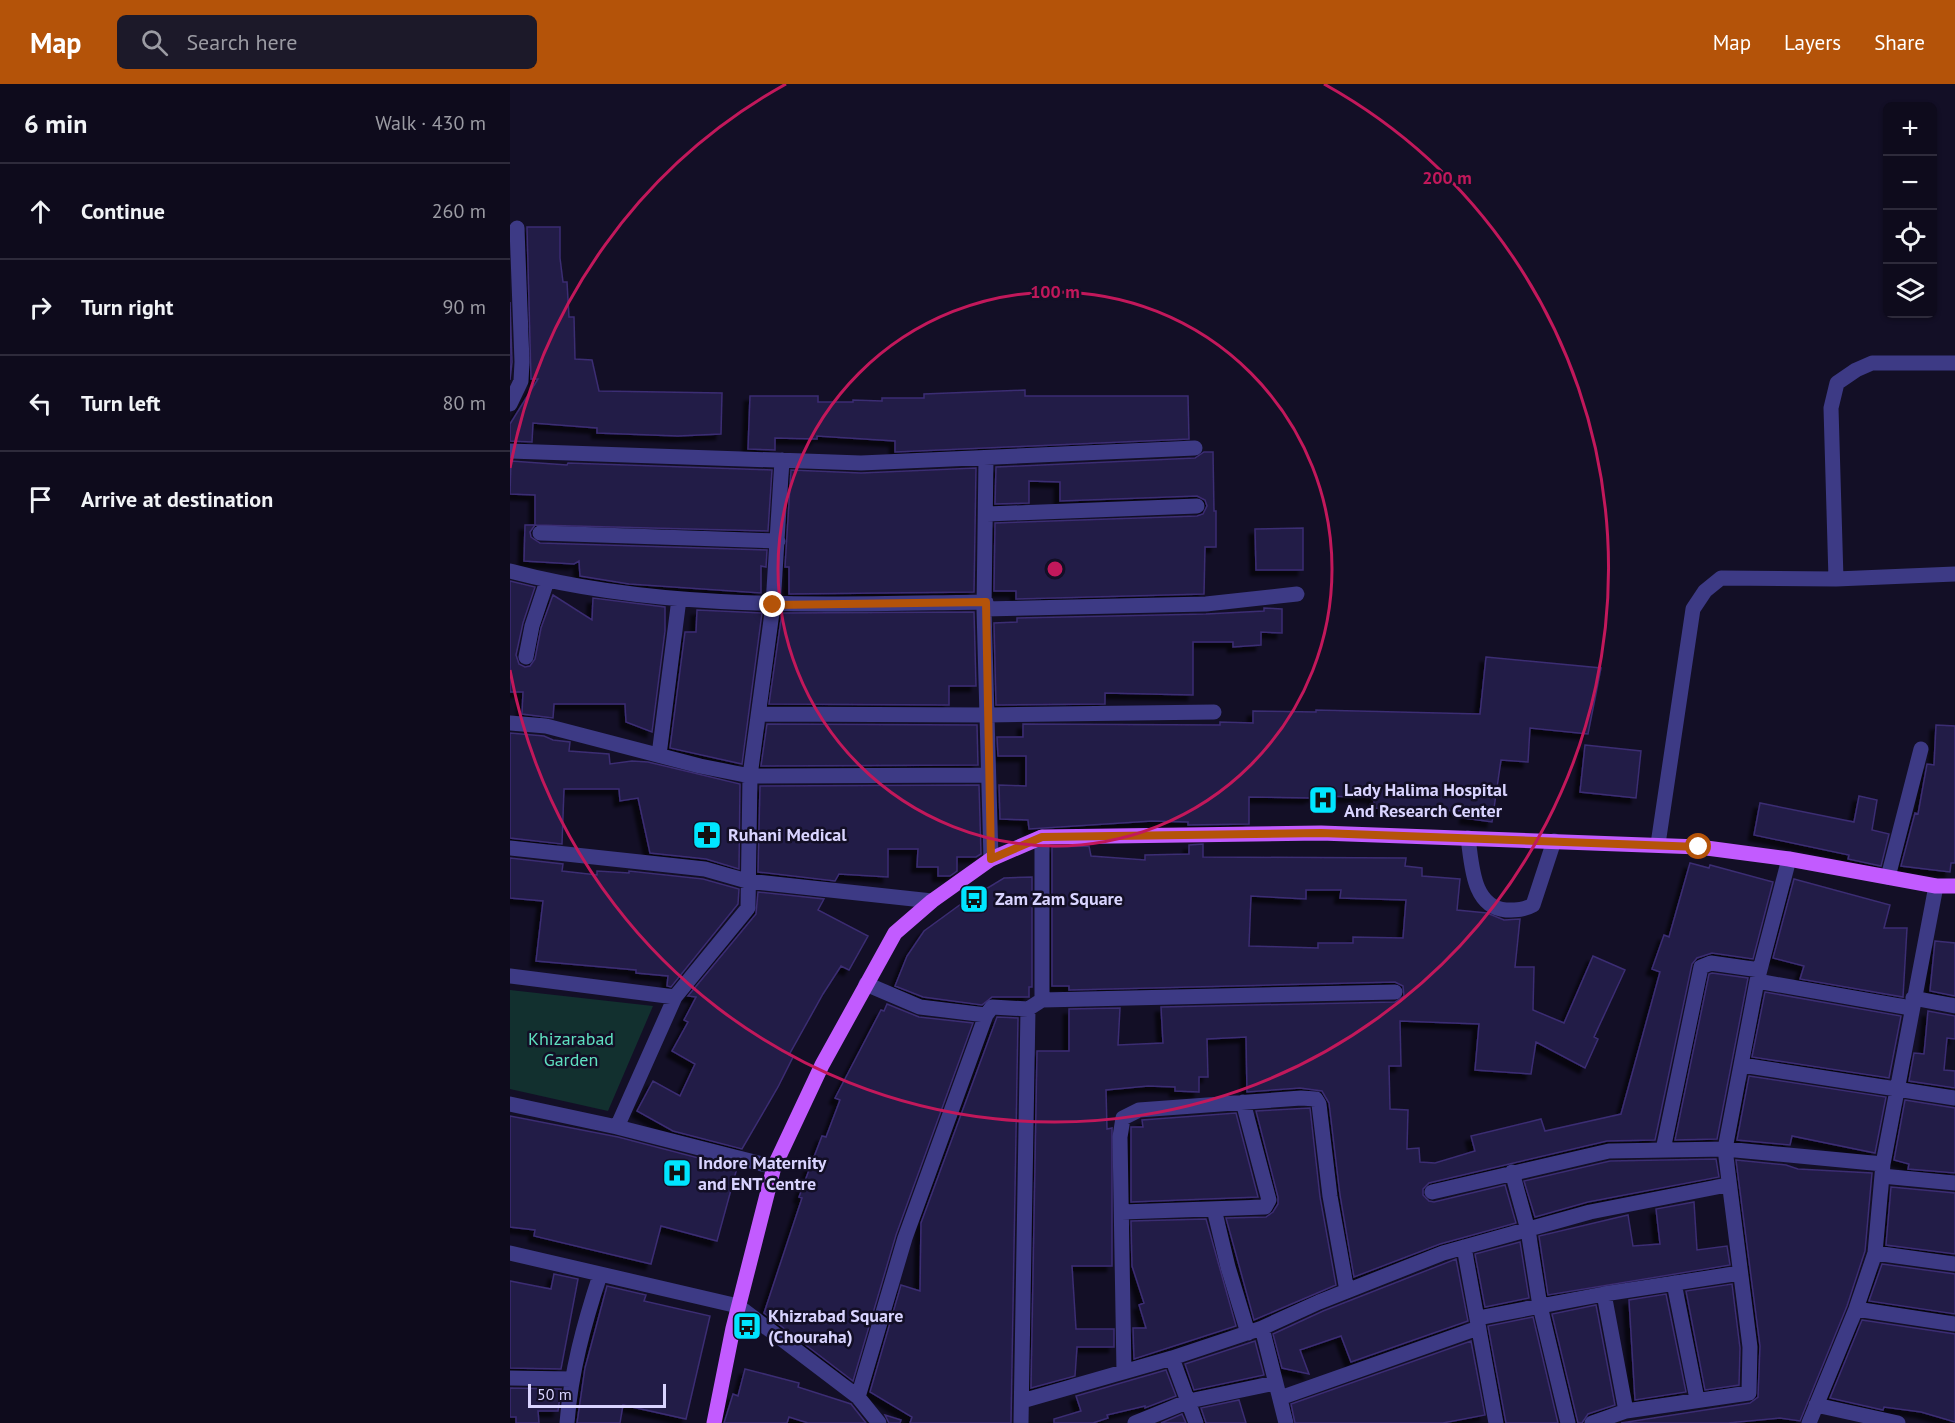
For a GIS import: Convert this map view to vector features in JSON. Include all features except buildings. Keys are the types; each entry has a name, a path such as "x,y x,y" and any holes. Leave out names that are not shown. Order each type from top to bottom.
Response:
{"main road":[{"path":"714,1423 738,1306 774,1167 822,1065 895,933 932,901 991,859 1042,837 1321,833 1699,847 1790,859 1936,886 1955,886"}],"street":[{"path":"510,404 521,381 522,362 517,228"},
{"path":"1836,579 1831,408 1838,382 1872,363 1955,363"},
{"path":"510,451 861,463 1195,448"},
{"path":"986,458 985,605 991,859"},
{"path":"617,1127 675,997 748,908 750,776 773,605 782,460"},
{"path":"987,514 1197,506"},
{"path":"540,533 778,541"},
{"path":"510,571 547,580 679,599 773,605 1206,604 1297,594"},
{"path":"1658,844 1693,609 1705,591 1721,578 1836,579 1955,574"},
{"path":"526,657 532,626 547,580"},
{"path":"659,755 679,599"},
{"path":"759,714 987,715 1214,712"},
{"path":"510,723 546,726 750,776 988,776"},
{"path":"1888,877 1921,749"},
{"path":"1042,837 1042,1000"},
{"path":"1468,838 1477,886 1485,901 1495,909 1513,910 1525,910 1533,905 1554,841"},
{"path":"510,848 705,869 747,881 932,901"},
{"path":"1592,1423 1626,1411 1749,1393 1750,1347 1727,1185 1725,1149 1759,975 1790,859"},
{"path":"1809,1423 1856,1309 1875,1253 1883,1170 1912,1003 1936,886"},
{"path":"1663,1150 1701,967 1711,963 1759,975 1912,1003 1955,1006"},
{"path":"510,976 675,997"},
{"path":"866,984 920,1007 986,1015"},
{"path":"858,1397 905,1238 986,1015 992,1007 1028,1009 1042,1000 1395,992"},
{"path":"1021,1423 1028,1009"},
{"path":"1742,1065 1955,1098"},
{"path":"1124,1371 1120,1137 1123,1118 1139,1110 1301,1098 1316,1099 1319,1104 1330,1196 1347,1291"},
{"path":"1122,1212 1264,1207 1268,1204 1243,1102"},
{"path":"510,1104 617,1127 774,1167"},
{"path":"1432,1192 1609,1151 1663,1150 1725,1149 1883,1170 1955,1183"},
{"path":"1512,1172 1528,1230 1540,1306 1568,1423"},
{"path":"1022,1401 1172,1358 1255,1330 1347,1291 1464,1247 1590,1212 1727,1185"},
{"path":"1214,1209 1228,1267 1275,1383 1286,1423"},
{"path":"1464,1247 1496,1423"},
{"path":"510,1253 738,1306 858,1397 879,1423"},
{"path":"1875,1253 1955,1264"},
{"path":"1280,1398 1478,1323 1540,1306 1674,1282 1740,1273"},
{"path":"567,1423 571,1379 582,1330 600,1275"},
{"path":"1674,1282 1697,1399"},
{"path":"1604,1294 1626,1411"},
{"path":"1856,1309 1955,1324"},
{"path":"1172,1358 1190,1401 1196,1423"},
{"path":"510,1378 571,1379"},
{"path":"1135,1423 1190,1401 1275,1383"},
{"path":"1816,1405 1898,1423"}],"green space":[{"name":"Khizarabad Garden","path":"510,990 653,1006 608,1111 510,1089"}],"place":[{"name":"Lady Halima Hospital And Research Center","path":"1323,800"},
{"name":"Ruhani Medical","path":"707,835"},
{"name":"Zam Zam Square","path":"974,899"},
{"name":"Indore Maternity and ENT Centre","path":"677,1173"},
{"name":"Khizrabad Square (Chouraha)","path":"747,1326"}],"route":[{"path":"773,605 986,602 984,609 991,859 1042,837 1321,833 1699,847"}]}
